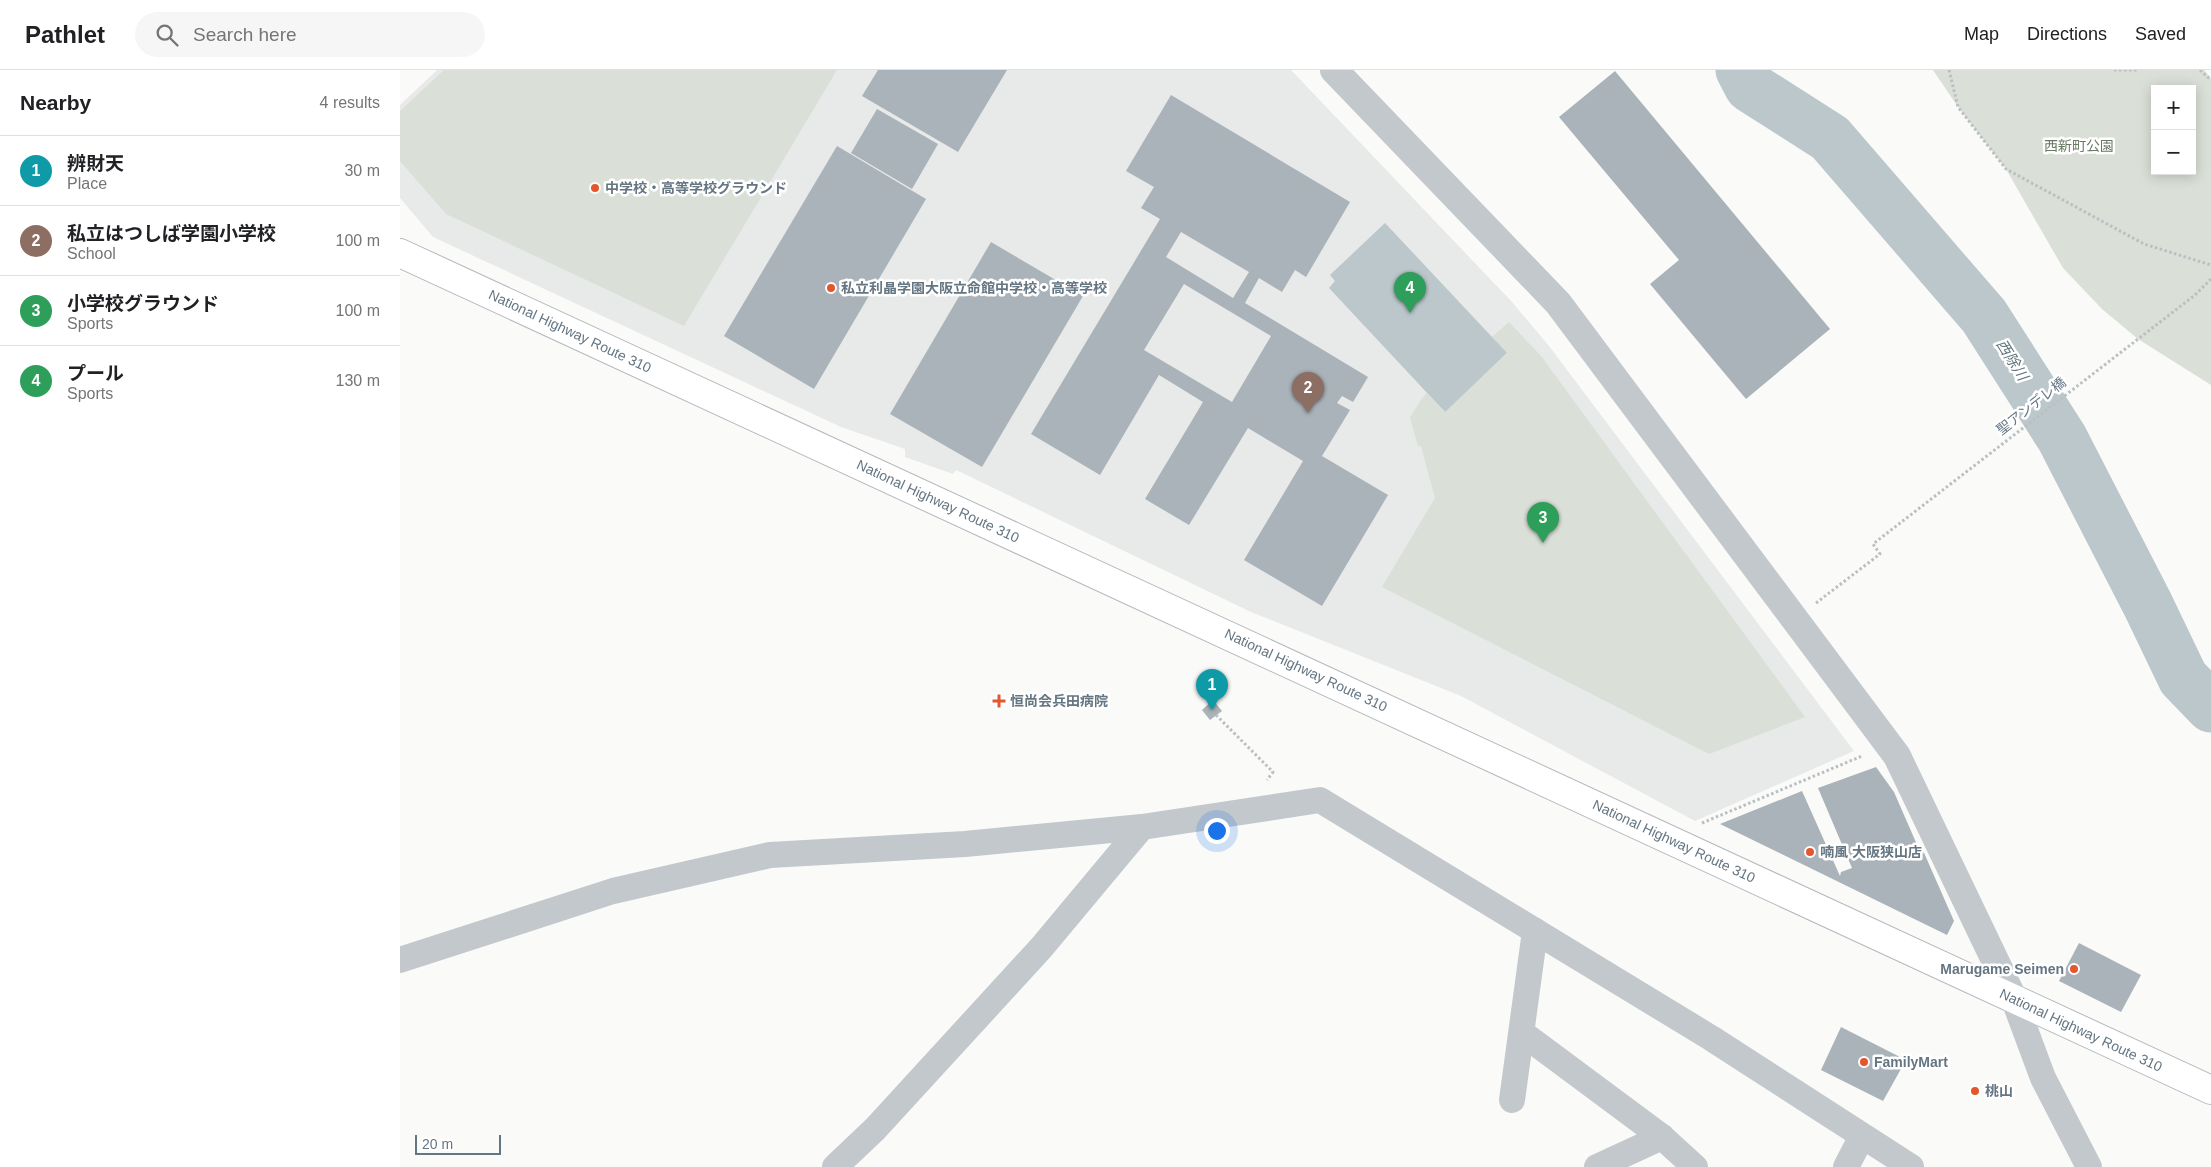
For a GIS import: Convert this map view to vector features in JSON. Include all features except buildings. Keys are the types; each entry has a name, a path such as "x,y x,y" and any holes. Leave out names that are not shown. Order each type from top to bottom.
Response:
{"highway":[{"name":"National Highway Route 310","path":"400,253 2211,1090"}],"street":[{"path":"1334,70 1558,303 1897,756 2014,1000 2043,1078 2089,1167"},
{"path":"400,960 613,891 770,855 965,844 1142,827 1320,800 1711,1038 1910,1167"},
{"path":"835,1167 875,1130 1041,948 1142,827"},
{"path":"1512,1100 1535,931"},
{"path":"1522,1033 1662,1137 1695,1167"},
{"path":"1846,1167 1862,1136"},
{"path":"1597,1167 1662,1137"}],"path":[{"path":"1949,70 1958,107 2006,169 2144,244 2211,265"},
{"path":"2114,70 2139,70"},
{"path":"2200,70 2211,80"},
{"name":"聖アンデレ橋","path":"1794,620 1880,554 1873,544 1882,536 2195,295 2211,279"},
{"path":"1216,715 1274,772"},
{"path":"1740,806 1888,745"}],"shaded area":[{"path":"437,70 1291,70 1512,302 1549,346 1854,751 1695,821 1461,696 1251,612 956,470 953,474 905,457 905,449 841,427 433,237 400,198 400,105"},
{"path":"1385,223 1507,353 1445,412 1329,288 1335,281 1330,275"}],"green space":[{"name":"中学校・高等学校グラウンド","path":"444,70 837,70 684,326 446,214 400,161 400,111"},
{"name":"西新町公園","path":"1933,70 2204,70 2211,79 2211,385 2138,339 2102,309 2063,268 2006,169 1958,107"},
{"path":"1509,322 1541,356 1805,717 1709,754 1382,587 1435,498 1421,446 1418,446 1410,418 1427,393 1444,412 1507,354 1492,337"}],"waterway":[{"name":"西除川","path":"1741,70 1750,87 1830,138 1984,316 2062,438 2148,605 2183,678 2211,707"}],"place":[{"name":"中学校・高等学校グラウンド","path":"595,188"},
{"name":"私立利晶学園大阪立命館中学校・高等学校","path":"831,288"},
{"name":"プール","path":"1410,313"},
{"name":"私立はつしば学園小学校","path":"1308,413"},
{"name":"小学校グラウンド","path":"1543,543"},
{"name":"恒尚会兵田病院","path":"999,701"},
{"name":"辨財天","path":"1212,710"},
{"name":"喃風 大阪狭山店","path":"1810,852"},
{"name":"Marugame Seimen","path":"2074,969"},
{"name":"FamilyMart","path":"1864,1062"},
{"name":"桃山","path":"1975,1091"}]}
